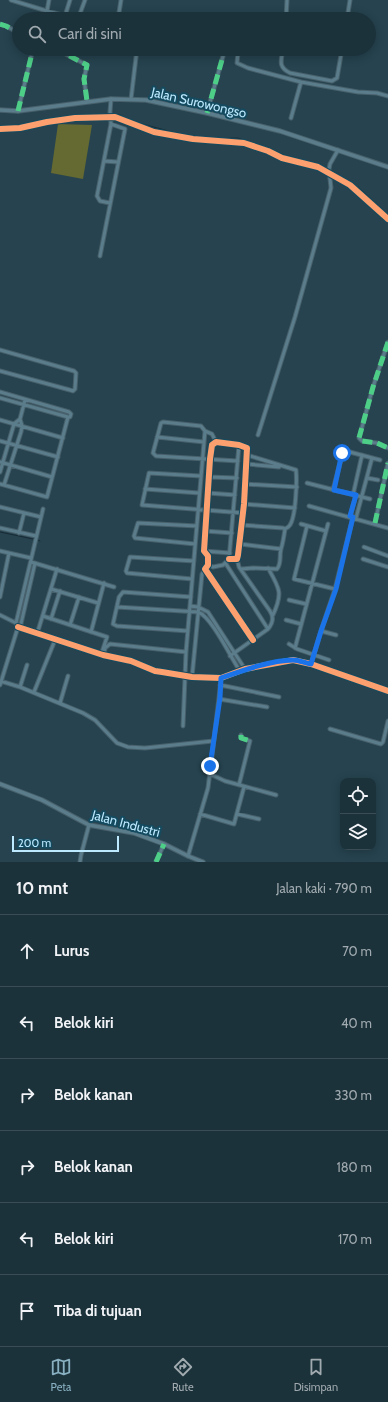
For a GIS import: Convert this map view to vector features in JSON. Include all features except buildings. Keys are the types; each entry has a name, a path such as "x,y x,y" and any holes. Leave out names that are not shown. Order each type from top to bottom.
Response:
{"street":[{"path":"11,0 47,12 49,0"},
{"path":"66,12 70,0"},
{"path":"81,12 85,0"},
{"path":"119,12 121,0"},
{"path":"286,12 287,0"},
{"path":"348,12 350,0"},
{"path":"0,24 12,29"},
{"path":"18,111 31,56"},
{"path":"70,56 87,65 84,79 87,101"},
{"path":"131,99 136,56"},
{"path":"207,113 223,56"},
{"path":"237,56 238,65 301,82 358,92 377,93 388,96"},
{"path":"283,56 282,66 284,70 290,73 332,81 337,78 341,56"},
{"path":"291,118 301,82"},
{"path":"110,203 102,202 97,198 111,124 111,98"},
{"name":"Jalan Surowongso","path":"0,110 18,111 111,98 155,101 280,131 388,167"},
{"path":"0,129 20,128 47,122 110,115 154,132 193,139 244,143 268,151 282,158 329,171 350,185 388,219"},
{"path":"100,256 125,129 111,124"},
{"path":"258,435 331,188 329,171 330,164 338,150"},
{"path":"104,160 118,162"},
{"path":"388,342 358,438 362,441 377,443 388,448"},
{"path":"0,350 74,371 76,374 75,389 73,391 0,371"},
{"path":"0,392 69,412 71,415 68,417 47,497 0,484"},
{"path":"0,398 68,417"},
{"path":"4,485 22,426 20,419 25,400"},
{"path":"0,472 1,462 14,424 20,419"},
{"path":"0,420 63,438"},
{"path":"216,442 212,434 205,431 203,427 197,425 164,422 161,423 153,453 154,455 238,461"},
{"path":"183,726 186,652 205,431"},
{"path":"158,437 204,442"},
{"path":"0,441 58,457"},
{"path":"216,442 247,447 244,504 237,559 240,569 273,615"},
{"path":"192,677 202,574 208,565 208,556 204,551 210,459 212,445 216,442"},
{"path":"208,565 213,567 226,564 229,559 239,445"},
{"path":"334,490 342,453 346,451 380,460"},
{"path":"240,569 278,568 285,529 291,523 295,508 297,487 296,470 247,455"},
{"path":"311,664 336,589 353,517 354,495 362,455"},
{"path":"353,517 362,497 372,458"},
{"path":"1,462 52,478"},
{"path":"375,524 388,463"},
{"path":"247,464 284,467"},
{"path":"201,476 150,472 142,503 143,506 243,513"},
{"path":"209,477 237,478"},
{"path":"367,478 378,480"},
{"path":"307,483 370,499"},
{"path":"245,484 297,487"},
{"path":"145,490 199,493"},
{"path":"208,494 235,495"},
{"path":"244,504 295,508"},
{"path":"309,506 353,517 388,528"},
{"path":"0,507 41,517"},
{"path":"16,623 36,536 44,509"},
{"path":"19,533 24,513"},
{"path":"195,544 136,538 134,536 138,523 196,526"},
{"path":"301,524 326,531"},
{"path":"295,648 328,524"},
{"path":"241,525 285,529"},
{"path":"307,526 294,578 312,584 336,589"},
{"path":"0,528 36,536"},
{"path":"206,531 232,533"},
{"path":"240,544 281,549"},
{"path":"364,547 388,556"},
{"path":"0,551 114,587"},
{"path":"204,551 230,554"},
{"path":"0,597 2,576 9,553"},
{"path":"192,579 127,574 126,571 130,557 194,562"},
{"path":"229,559 237,559"},
{"path":"363,559 388,567"},
{"path":"0,685 19,628 35,563"},
{"path":"226,564 268,629"},
{"path":"230,656 268,629 271,625 279,599 279,590 268,568"},
{"path":"37,634 57,569"},
{"path":"205,569 253,640"},
{"path":"90,632 104,583"},
{"path":"51,589 98,603"},
{"path":"51,618 60,591"},
{"path":"188,631 113,624 120,595 125,591 191,597"},
{"path":"70,625 79,597"},
{"path":"289,600 306,604"},
{"path":"190,606 198,607 208,612 245,669"},
{"path":"117,607 198,612 202,614 210,623 240,671"},
{"path":"0,615 16,623 19,628 103,655 131,661 155,671 192,677 221,678 245,669 293,660 311,664 388,691"},
{"path":"43,616 107,637 103,655"},
{"path":"286,620 301,624"},
{"path":"321,631 336,636"},
{"path":"34,692 55,640"},
{"path":"103,655 105,648 110,644 186,652"},
{"path":"289,644 295,648 329,660"},
{"path":"20,687 27,665"},
{"path":"60,703 68,676"},
{"path":"188,856 208,788 221,678"},
{"path":"1,681 34,692 84,713 95,720 117,743 128,747 145,748 213,741"},
{"path":"220,685 279,697"},
{"path":"219,699 267,707"},
{"path":"330,729 381,744 383,742 388,721"},
{"path":"239,785 250,741 242,738 241,735"},
{"path":"210,774 225,782 276,795"},
{"name":"Jalan Industri","path":"0,784 42,800 89,825 134,833 164,844 203,862"},
{"path":"200,814 234,824 244,787"},
{"path":"237,814 260,819"},
{"path":"80,862 89,825"},
{"path":"156,862 164,844"}],"green space":[{"path":"58,124 92,125 83,179 51,173"}],"waterway":[{"path":"87,116 108,114"},
{"path":"111,114 120,115 131,121 176,134 214,139 238,138 284,155 306,161 328,171"},
{"path":"37,122 68,117"},
{"path":"331,172 359,188 388,215"},
{"path":"0,532 33,539"}],"marked path":[{"path":"0,24 12,29"},
{"path":"18,111 31,56"},
{"path":"70,56 87,65 84,79 87,101"},
{"path":"207,113 223,56"},
{"path":"388,342 373,387 359,438 362,441 377,443 388,448"},
{"path":"375,523 388,463"},
{"path":"241,735 241,738 250,741"},
{"path":"156,862 164,844"}],"cycle path":[{"path":"0,129 20,128 75,118 115,117 154,132 193,139 244,143 268,151 282,158 318,167 350,185 388,219"},
{"path":"229,559 237,559 238,555 244,504 247,448 239,445 216,442 212,445 210,459 204,551 208,556 208,565 205,569 253,640"},
{"path":"18,627 103,655 131,661 155,671 192,677 221,678 245,669 293,660 311,664 388,691"}],"route":[{"path":"210,766 220,698 221,678 245,669 288,660 297,660 311,664 336,589 353,517 350,516 356,495 334,490 342,453"}]}
